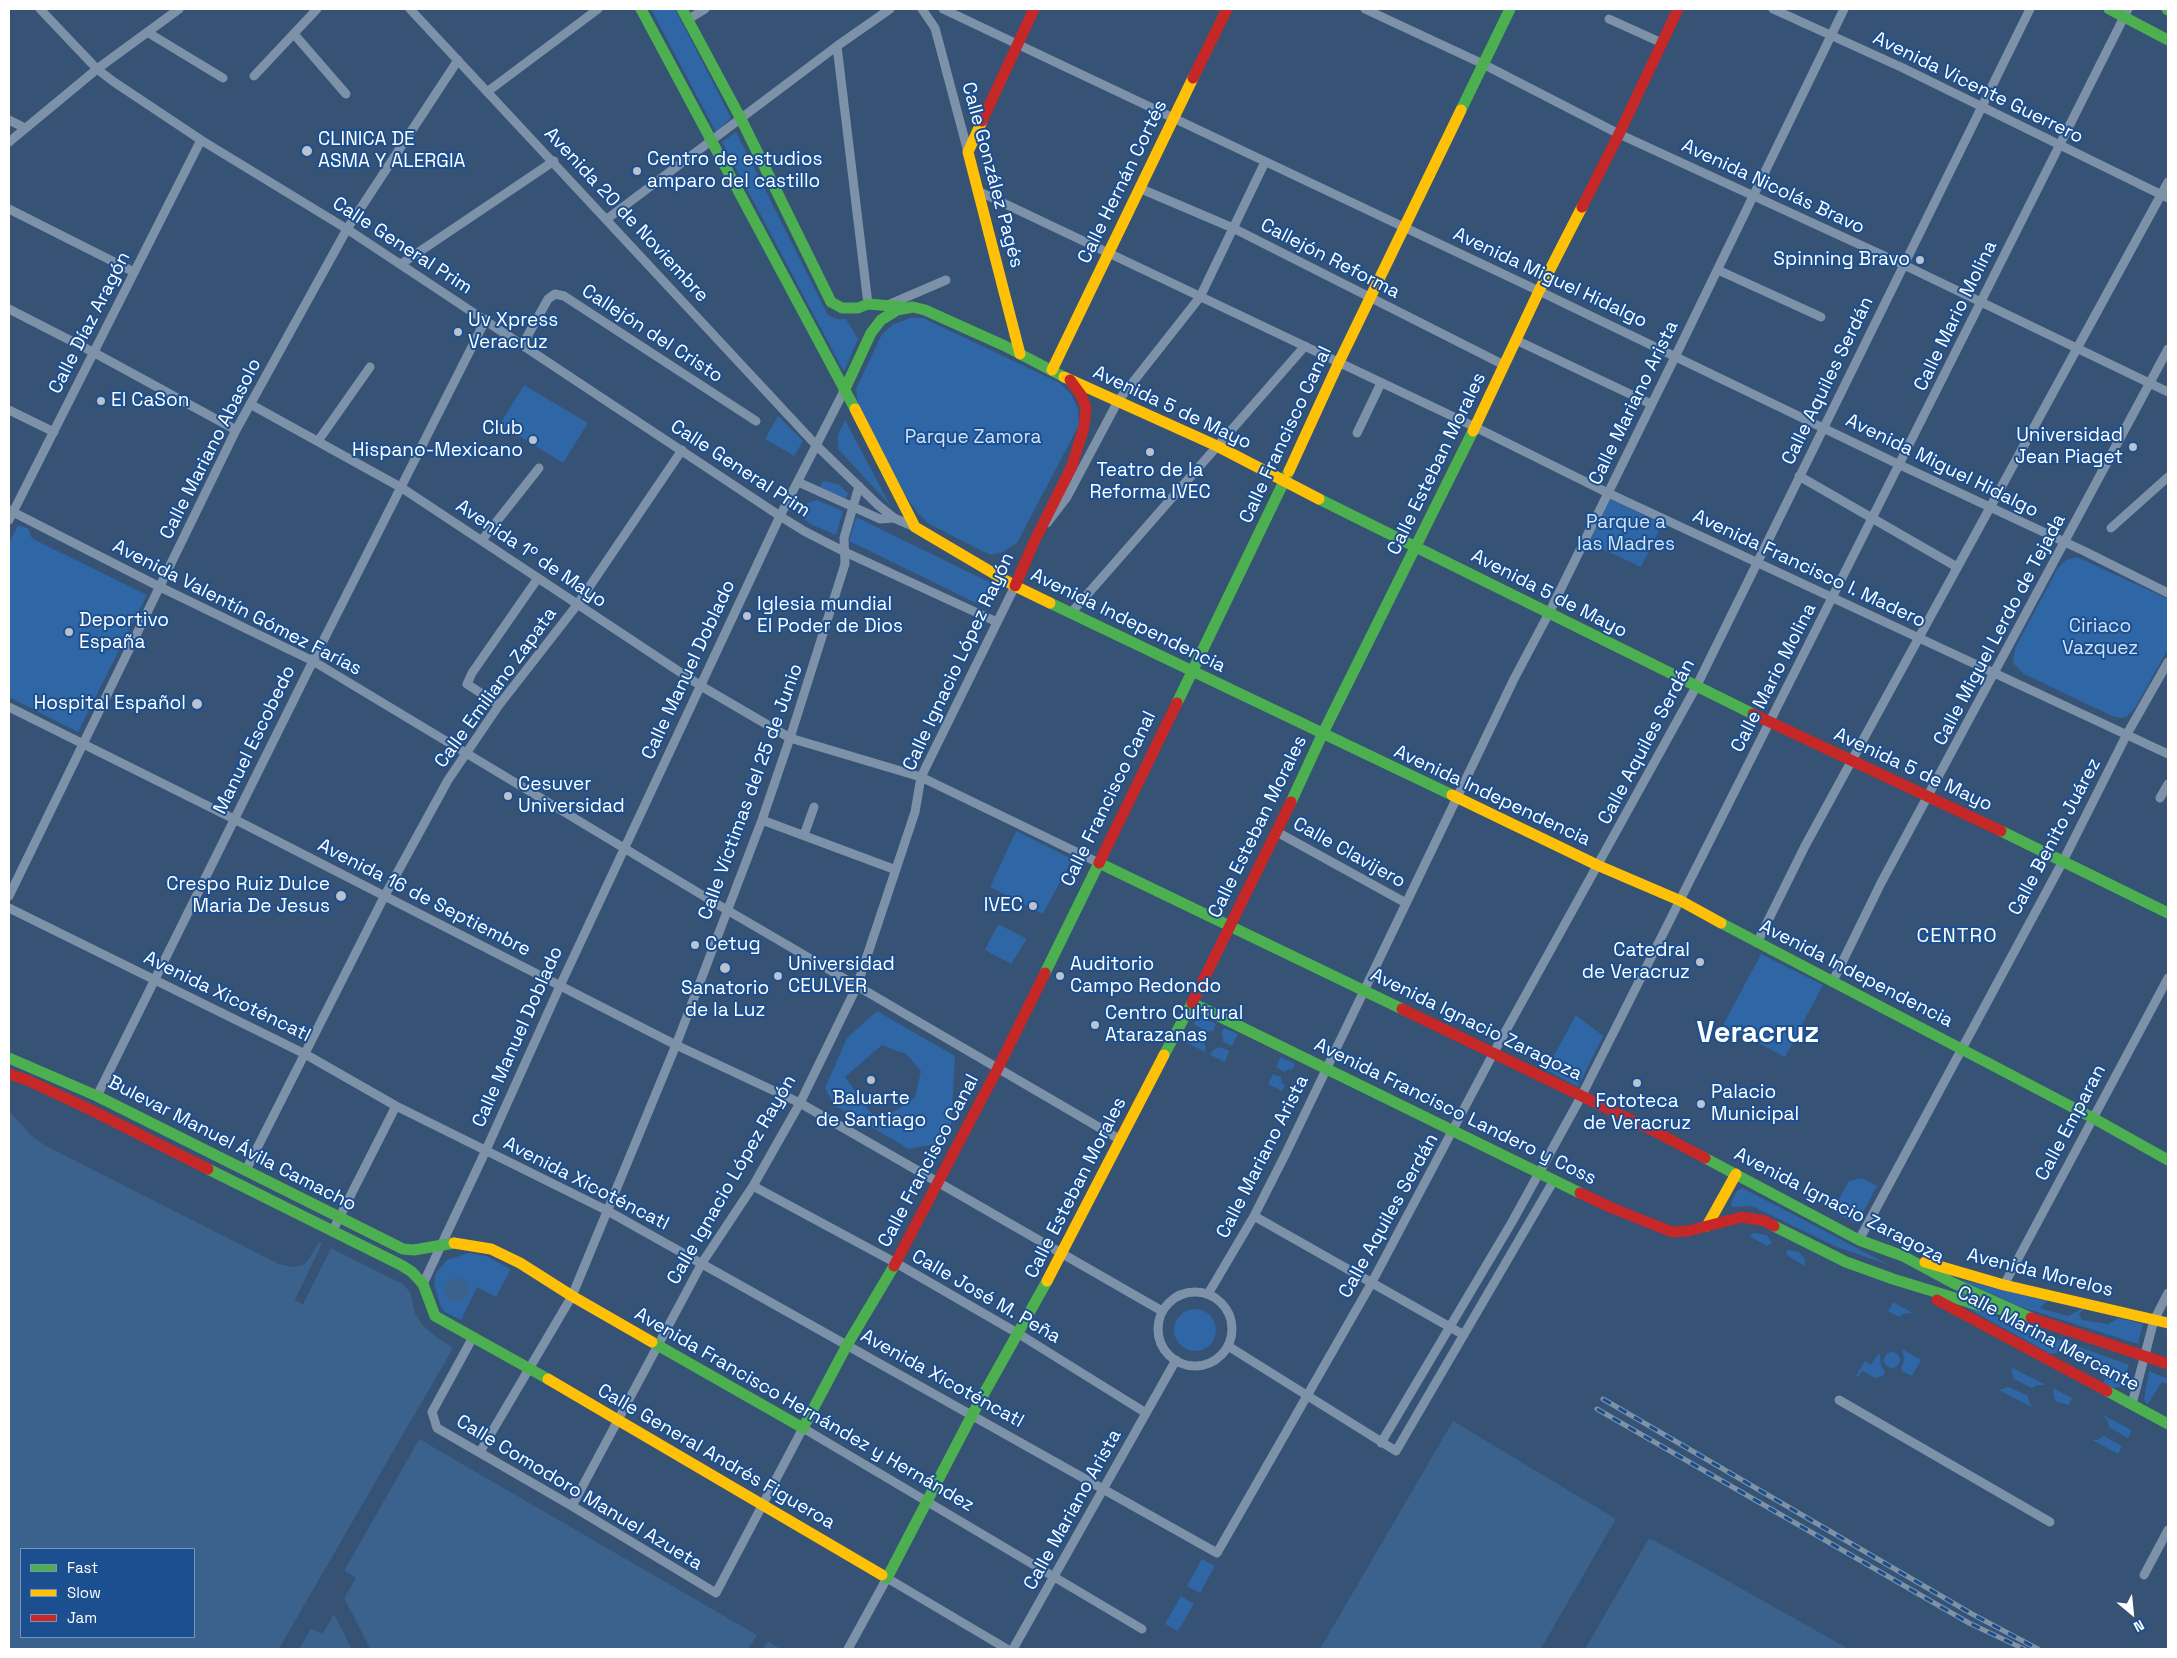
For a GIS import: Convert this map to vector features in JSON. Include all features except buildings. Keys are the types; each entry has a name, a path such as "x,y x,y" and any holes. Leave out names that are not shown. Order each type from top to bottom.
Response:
{"main road":[{"path":"641,9 816,334 915,527"},
{"name":"Avenida 5 de Mayo","path":"682,9 742,119 831,302 842,308 858,308 868,304 913,307 925,310 1020,354 1070,380 1217,446 1284,482 1696,687 1929,796 2168,913"},
{"path":"968,152 1034,9"},
{"name":"Calle Hernán Cortés","path":"1052,370 1227,9"},
{"name":"Calle Francisco Canal","path":"803,1428 847,1345 896,1263 998,1068 1284,482 1339,362 1510,9"},
{"name":"Calle Esteban Morales","path":"887,1578 972,1415 1062,1255 1119,1139 1192,1003 1277,832 1322,735 1475,427 1539,291 1619,134 1678,9"},
{"path":"2109,9 2126,13 2168,40"},
{"name":"Calle González Pagés","path":"968,152 1020,354"},
{"name":"Calle Manuel Doblado","path":"881,320 885,306"},
{"name":"Calle Manuel Doblado","path":"844,391 871,333 881,320 897,310 913,307"},
{"name":"Calle Ignacio López Rayón","path":"1015,586 1072,466 1084,428 1086,408 1081,395 1070,380"},
{"name":"Avenida Independencia","path":"915,527 1015,586 1457,799 1597,865 1681,900 1757,943 2093,1118 2168,1160"},
{"name":"Avenida Ignacio Zaragoza","path":"1099,863 1493,1054 1582,1095 1859,1240 1903,1256 2012,1311"},
{"name":"Avenida Francisco Landero y Coss","path":"1192,1003 1554,1180 1660,1228 1672,1232 1688,1232 1707,1226"},
{"name":"Bulevar Manuel Ávila Camacho","path":"9,1058 97,1096 403,1249 414,1250 441,1244"},
{"name":"Bulevar Manuel Ávila Camacho","path":"9,1074 27,1080 89,1109 333,1230 407,1268 423,1284"},
{"path":"1707,1226 1736,1174"},
{"name":"Calle Marina Mercante","path":"1707,1226 1742,1217 1765,1221 1846,1262 1910,1285 1981,1306 2012,1311"},
{"name":"Avenida Francisco Hernández y Hernández","path":"441,1244 472,1245 491,1249 803,1428"},
{"name":"Avenida Morelos","path":"1903,1256 2004,1285 2168,1323"},
{"name":"Calle General Andrés Figueroa","path":"423,1284 435,1316 443,1322 620,1420 887,1578"},
{"name":"Calle Marina Mercante","path":"1910,1285 2168,1424"},
{"path":"2012,1311 2168,1364"}],"street":[{"name":"Calle General Prim","path":"40,9 97,69 201,140 347,229 486,319 780,516 845,552 997,622"},
{"path":"9,147 11,140 97,69 179,9"},
{"path":"254,76 318,9"},
{"name":"Avenida 20 de Noviembre","path":"410,9 554,161 816,444"},
{"path":"487,92 598,9"},
{"path":"687,20 704,9"},
{"path":"607,220 837,46 890,9"},
{"name":"Calle González Pagés","path":"922,9 936,28 968,152"},
{"name":"Avenida Miguel Hidalgo","path":"943,9 1539,291 2168,593"},
{"name":"Avenida Nicolás Bravo","path":"1365,9 1483,64 1619,134 1904,265 2168,392"},
{"name":"Avenida Vicente Guerrero","path":"1773,9 1830,37 1903,68 2165,196"},
{"name":"Calle Mariano Arista","path":"1208,1294 1254,1216 1514,680 1718,270 1752,196 1844,9"},
{"name":"Calle Aquiles Serdán","path":"1217,1553 1371,1284 1454,1131 1493,1054 1696,687 2030,9"},
{"name":"Calle Mario Molina","path":"1382,1443 1518,1212 1582,1095 2126,13"},
{"path":"1609,19 1662,43"},
{"path":"147,32 223,78"},
{"path":"294,34 346,94"},
{"path":"837,46 868,304"},
{"name":"Calle Mariano Abasolo","path":"9,896 236,430 347,229 458,60"},
{"path":"9,120 25,128"},
{"name":"Calle Díaz Aragón","path":"10,514 54,432 201,140"},
{"path":"401,264 554,161"},
{"name":"Calle Ignacio López Rayón","path":"1040,533 1067,496 1118,400 1200,297 1265,162"},
{"path":"1757,943 1805,846 1919,639 1956,567 2077,348 2165,196 2168,182"},
{"name":"Callejón Reforma","path":"1139,188 1233,228 1504,365"},
{"name":"Avenida Francisco I. Madero","path":"978,191 1475,427 1608,493 2168,754"},
{"path":"9,209 134,272"},
{"path":"1718,270 1821,317"},
{"path":"885,306 946,280"},
{"name":"Callejón del Cristo","path":"523,344 548,299 555,294 564,296 756,421"},
{"path":"9,309 93,352 236,430"},
{"name":"Manuel Escobedo","path":"97,1096 313,661 486,319"},
{"path":"1516,340 1652,404"},
{"path":"1071,613 1305,346"},
{"name":"Calle Miguel Lerdo de Tejada","path":"1833,981 1881,883 1993,674 2066,543 2168,349"},
{"path":"318,441 370,367"},
{"path":"1357,433 1381,383"},
{"name":"Calle Manuel Doblado","path":"423,1284 624,848 780,516 844,391"},
{"name":"Avenida 1º de Mayo","path":"250,404 402,488 701,686 790,738 921,777"},
{"path":"9,410 54,432"},
{"name":"Avenida Independencia","path":"816,444 894,518 915,527"},
{"name":"Calle Emiliano Zapata","path":"246,1170 384,897 448,780 499,705 577,605 682,450"},
{"path":"482,540 539,468"},
{"path":"1799,476 1956,567"},
{"path":"2110,528 2168,478"},
{"path":"798,482 880,519 894,518"},
{"name":"Calle Víctimas del 25 de Junio","path":"480,1452 572,1296 606,1210 676,1045 762,820 790,738 845,564 844,538 859,486"},
{"name":"Avenida Valentín Gómez Farías","path":"10,514 313,661 727,910 1119,1139"},
{"path":"499,705 467,684 472,673 538,578"},
{"name":"Calle Ignacio López Rayón","path":"572,1506 620,1420 702,1263 754,1186 800,1103 857,986 915,812 921,777 1015,586"},
{"name":"Calle Benito Juárez","path":"1859,1240 2063,861 2127,734 2168,662"},
{"name":"Avenida 16 de Septiembre","path":"9,707 234,819 676,1045 800,1103 1162,1312"},
{"name":"Avenida Ignacio Zaragoza","path":"921,777 1099,863"},
{"path":"2160,798 2168,784"},
{"path":"804,835 814,807"},
{"path":"762,820 896,870"},
{"name":"Calle Clavijero","path":"1277,832 1406,902"},
{"name":"Avenida Xicoténcatl","path":"9,908 305,1054 396,1106 606,1210 1217,1553"},
{"name":"Calle Emparan","path":"2004,1285 2168,978"},
{"path":"333,1230 396,1106"},
{"path":"1228,1346 1396,1451 1554,1180"},
{"name":"Calle José M. Peña","path":"754,1186 896,1263 1019,1334 1146,1413"},
{"path":"1518,1212 1531,1219"},
{"path":"1254,1216 1464,1335"},
{"path":"1190,1292 1208,1294 1216,1298 1228,1311 1232,1328 1228,1346 1217,1359 1209,1363 1192,1366 1176,1360 1164,1350 1158,1335 1159,1319 1162,1312 1174,1298 1190,1292"},
{"path":"2132,1404 2154,1320 2168,1293"},
{"name":"Calle Comodoro Manuel Azueta","path":"473,1337 432,1412 437,1428 572,1506 716,1593"},
{"name":"Calle Mariano Arista","path":"1013,1649 1176,1360"},
{"path":"1838,1400 2050,1522"},
{"name":"Avenida Francisco Hernández y Hernández","path":"803,1428 1142,1629"},
{"name":"Calle Francisco Canal","path":"716,1593 803,1428"},
{"path":"2144,1575 2168,1530"},
{"name":"Calle Esteban Morales","path":"848,1649 887,1578"},
{"name":"Calle General Andrés Figueroa","path":"887,1578 1007,1649"}],"green space":[{"path":"651,9 675,9 731,118 716,132"},
{"path":"736,132 828,315 837,319 846,319 858,339 844,372 722,142"},
{"name":"Parque Zamora","path":"910,318 923,318 1060,383 1071,394 1078,409 1079,425 1017,543 1003,552 990,555 929,524 917,512 904,493 859,409 856,389 882,334 894,324"},
{"path":"524,385 588,423 563,463 500,424"},
{"path":"778,416 803,441 794,456 765,439"},
{"path":"845,420 890,505 838,449 838,435"},
{"path":"823,481 838,484 848,493 846,499 820,487"},
{"name":"Parque a las Madres","path":"1610,499 1662,524 1641,567 1589,543"},
{"path":"817,500 843,511 836,535 810,524 803,517 802,509 808,503"},
{"path":"856,517 991,583 980,605 849,541"},
{"name":"Deportivo España","path":"18,525 29,529 31,537 35,540 147,595 78,732 9,697 9,543"},
{"name":"Ciriaco Vazquez","path":"2077,557 2168,599 2168,649 2135,708 2126,717 2112,716 2024,674 2013,663 2015,648 2058,568 2066,560"},
{"path":"1016,831 1072,859 1043,914 990,887"},
{"path":"998,924 1027,939 1011,964 985,950"},
{"path":"1761,954 1823,985 1785,1057 1723,1025"},
{"path":"877,1011 955,1056 951,1131 946,1142 909,1149 835,1106 825,1088 847,1038","holes":["882,1045 906,1054 921,1071 915,1098 895,1111 874,1117 845,1077"]},
{"path":"1198,1015 1216,1024 1213,1031 1207,1032 1194,1024"},
{"path":"1576,1015 1603,1036 1578,1087 1546,1070"},
{"path":"1224,1028 1238,1034 1232,1046 1223,1042 1221,1033"},
{"path":"1190,1032 1204,1039 1205,1052 1185,1042"},
{"path":"1220,1047 1229,1051 1225,1062 1210,1055 1213,1050"},
{"path":"1281,1057 1295,1064 1292,1070 1288,1069 1284,1072 1276,1067"},
{"path":"1273,1074 1281,1077 1282,1083 1285,1085 1282,1091 1268,1084"},
{"path":"1862,1178 1877,1186 1857,1224 1832,1211 1849,1181"},
{"path":"1742,1188 1889,1265 1837,1247 1751,1206 1732,1207 1731,1203 1737,1191"},
{"path":"1754,1233 1767,1235 1772,1243 1767,1246 1749,1236"},
{"path":"1786,1250 1799,1252 1805,1259 1805,1266 1788,1256"},
{"path":"469,1253 486,1256 511,1269 496,1297 477,1287 461,1320 445,1312 441,1307 434,1284 436,1273 447,1260"},
{"path":"1958,1279 2047,1301 2040,1308 2068,1316 2084,1309 2079,1314 2082,1320 2108,1324 2119,1318 2143,1324 2138,1344 2021,1307"},
{"path":"1954,1301 2129,1365 2124,1382 2120,1387 2112,1388 2104,1383 2105,1376 2095,1370 2096,1365 2059,1352 2051,1354"},
{"path":"1893,1302 1913,1313 1903,1314 1899,1317 1888,1311"},
{"path":"1199,1309 1207,1312 1213,1318 1216,1330 1213,1342 1207,1348 1191,1351 1183,1348 1177,1342 1174,1326 1177,1318 1183,1312"},
{"path":"1902,1349 1921,1360 1912,1376 1903,1372 1901,1368 1904,1360"},
{"path":"1892,1352 1900,1360 1892,1368 1884,1360"},
{"path":"1878,1354 1880,1355 1881,1367 1885,1370 1883,1376 1875,1378 1862,1371 1858,1377 1856,1376 1865,1361 1871,1365"},
{"path":"2011,1367 2046,1385 2037,1385 2032,1388 2014,1379"},
{"path":"2149,1371 2168,1379 2168,1384 2162,1382 2147,1405 2144,1399"},
{"path":"2009,1387 2028,1396 2033,1408 1999,1390"},
{"path":"2053,1388 2072,1398 2069,1405 2055,1401"},
{"path":"2103,1415 2132,1430 2128,1438 2109,1427"},
{"path":"2104,1436 2122,1446 2118,1454 2092,1440 2097,1440"},
{"path":"1202,1559 1215,1566 1200,1593 1187,1586"},
{"path":"1181,1596 1194,1604 1178,1631 1165,1624"}],"shaded area":[{"path":"9,1111 33,1137 44,1145 279,1264 293,1267 303,1265 319,1242 322,1244 295,1300 303,1304 331,1248 403,1284 410,1292 415,1313 422,1325 453,1348 279,1649 9,1649"},
{"path":"457,1278 466,1281 469,1290 466,1299 457,1302 448,1299 445,1290 448,1281"},
{"path":"1453,1421 1616,1519 1541,1649 1320,1649"},
{"path":"419,1439 781,1649 370,1649 344,1598 356,1578 344,1571"},
{"path":"1649,1538 1703,1567 1847,1648 1585,1649"},
{"path":"334,1614 352,1649 299,1649 311,1628 322,1634"}],"pier":[{"path":"322,1244 325,1245 298,1299 302,1301 329,1247 331,1248 303,1304 295,1300"},
{"path":"405,1431 407,1432 282,1649 279,1649"},
{"path":"417,1438 419,1439 344,1570 356,1578 344,1598 370,1649 367,1649 341,1599 352,1578 341,1570"},
{"path":"1616,1519 1618,1521 1544,1649 1541,1649"},
{"path":"1647,1536 1649,1538 1585,1649 1582,1649"},
{"path":"334,1611 355,1649 352,1649 334,1614 322,1634 311,1628 299,1649 296,1649 309,1626 321,1631"},
{"path":"757,1635 768,1642 763,1649 748,1649"}],"railway":[{"path":"1603,1399 1972,1614 2038,1649"},
{"path":"1597,1409 1969,1623 2024,1649"}],"traffic: fast":[{"path":"641,9 855,409"},
{"path":"682,9 741,119 831,302 842,308 858,308 868,304 903,307"},
{"path":"1461,110 1510,9"},
{"path":"2109,9 2168,40"},
{"path":"844,391 871,333 881,320 897,310 913,307 925,310 1005,346 1064,377"},
{"path":"1291,802 1322,735 1473,431"},
{"path":"1177,703 1289,471"},
{"path":"1319,499 1753,714"},
{"path":"1050,603 1452,795"},
{"path":"2001,831 2168,913"},
{"path":"1045,973 1099,863 1402,1009"},
{"path":"1721,923 2093,1118 2168,1160"},
{"path":"1164,1055 1192,1003 1580,1193"},
{"path":"9,1058 97,1096 403,1249 414,1250 454,1243"},
{"path":"1705,1158 1859,1240 1903,1256 1953,1283 2031,1318"},
{"path":"208,1169 401,1265 412,1272 423,1284 435,1316 548,1379"},
{"path":"1774,1226 1846,1262 1893,1279 1981,1306 2012,1311"},
{"path":"652,1342 803,1428 847,1345 894,1266"},
{"path":"882,1575 887,1578 972,1415 1047,1281"},
{"path":"2107,1391 2168,1424"}],"traffic: slow":[{"path":"1052,370 1193,78"},
{"path":"1289,471 1339,362 1461,110"},
{"path":"982,121 968,152 1020,354"},
{"path":"1473,431 1539,291 1582,207"},
{"path":"1064,377 1217,446 1319,499"},
{"path":"855,409 915,527 1015,586 1050,603"},
{"path":"1452,795 1597,865 1681,901 1721,923"},
{"path":"1047,1281 1164,1055"},
{"path":"1707,1226 1736,1174"},
{"path":"454,1243 491,1249 520,1263 572,1296 652,1342"},
{"path":"1925,1262 2004,1285 2168,1323"},
{"path":"548,1379 882,1575"}],"traffic: jam":[{"path":"982,121 1034,9"},
{"path":"1193,78 1227,9"},
{"path":"1582,207 1678,9"},
{"path":"1015,586 1034,542 1072,466 1084,427 1086,408 1081,395 1070,380"},
{"path":"1099,863 1177,703"},
{"path":"1753,714 2001,831"},
{"path":"1192,1003 1291,802"},
{"path":"894,1266 998,1068 1045,973"},
{"path":"1402,1009 1654,1131 1705,1158"},
{"path":"9,1074 27,1080 89,1109 208,1169"},
{"path":"1580,1193 1672,1232 1688,1231 1742,1217 1765,1221 1774,1226"},
{"path":"1937,1300 2107,1391"},
{"path":"2031,1318 2168,1364"}],"place":[{"name":"CLINICA DE ASMA Y ALERGIA","path":"307,151"},
{"name":"Centro de estudios amparo del castillo","path":"637,171"},
{"name":"Spinning Bravo","path":"1920,260"},
{"name":"Uv Xpress Veracruz","path":"458,332"},
{"name":"El CaSon","path":"101,401"},
{"name":"Club Hispano-Mexicano","path":"533,440"},
{"name":"Universidad Jean Piaget","path":"2133,447"},
{"name":"Teatro de la Reforma IVEC","path":"1150,452"},
{"name":"Iglesia mundial El Poder de Dios","path":"747,616"},
{"name":"Deportivo España","path":"69,632"},
{"name":"Hospital Español","path":"197,704"},
{"name":"Cesuver Universidad","path":"508,796"},
{"name":"Crespo Ruiz Dulce Maria De Jesus","path":"341,896"},
{"name":"IVEC","path":"1033,906"},
{"name":"Cetug","path":"695,945"},
{"name":"Catedral de Veracruz","path":"1700,962"},
{"name":"Sanatorio de la Luz","path":"725,968"},
{"name":"Universidad CEULVER","path":"778,976"},
{"name":"Auditorio Campo Redondo","path":"1060,976"},
{"name":"Centro Cultural Atarazanas","path":"1095,1025"},
{"name":"Baluarte de Santiago","path":"871,1080"},
{"name":"Fototeca de Veracruz","path":"1637,1083"},
{"name":"Palacio Municipal","path":"1701,1104"}],"district":[{"name":"CENTRO","path":"1957,937"},
{"name":"Veracruz","path":"1758,1034"}]}
